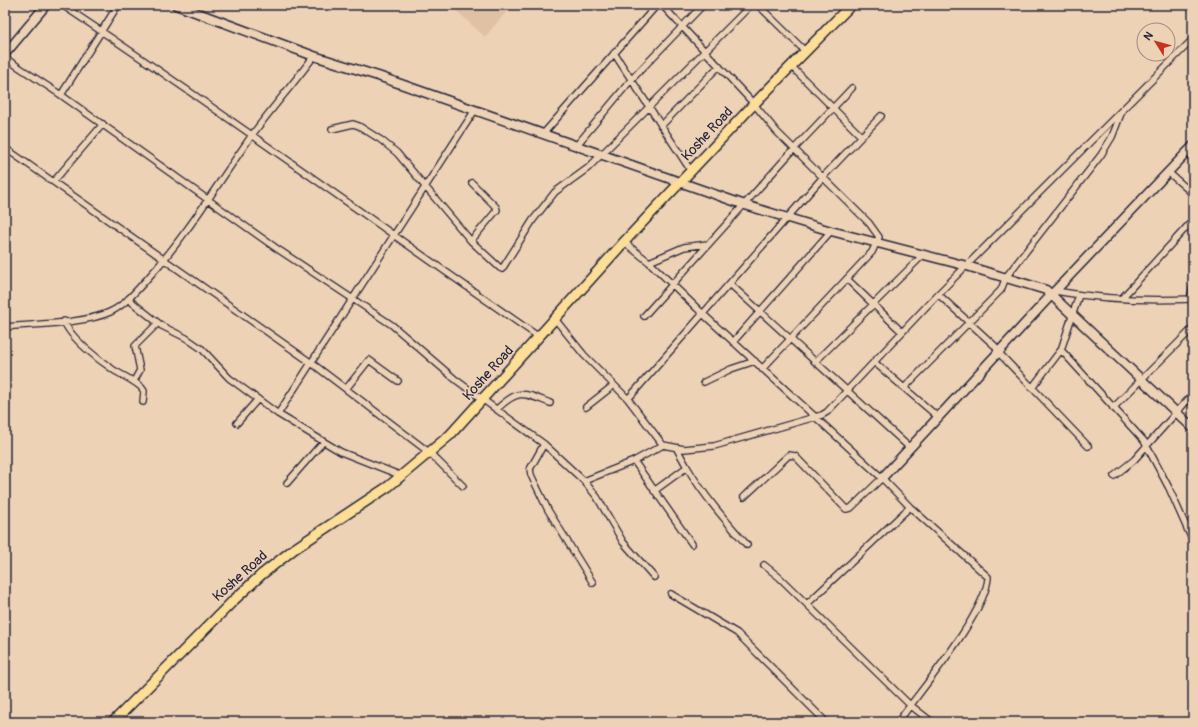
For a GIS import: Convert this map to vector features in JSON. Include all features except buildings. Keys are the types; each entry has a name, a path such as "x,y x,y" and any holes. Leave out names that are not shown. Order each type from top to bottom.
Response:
{"main road":[{"name":"Koshe Road","path":"113,722 234,600 261,575 285,555 402,476 430,453 484,399 624,242 681,181 851,5"}],"street":[{"path":"5,54 46,5"},
{"path":"62,5 252,135 393,236 539,337"},
{"path":"61,95 118,5"},
{"path":"176,5 314,56 378,76 576,146 681,181 745,205 877,244 1006,277 1053,293 1164,301 1192,299 1193,286"},
{"path":"543,134 657,5"},
{"path":"662,5 754,104 777,132 869,223 879,237 872,252 762,369"},
{"path":"576,146 631,80 704,5"},
{"path":"332,129 353,124 359,126 390,147 471,241 502,269 533,220 555,192 588,168 602,155 751,5"},
{"path":"758,5 805,51"},
{"path":"555,319 584,355 628,399 664,445 677,449 714,446 816,417 827,412 938,294 1193,39"},
{"path":"614,53 650,106 661,126 691,172"},
{"path":"5,327 64,321 103,315 117,308 128,299 164,260 208,201 252,135 314,56"},
{"path":"5,58 61,95 208,201 392,325 456,380 544,444 584,481 597,497 623,542 654,577"},
{"path":"661,126 719,66"},
{"path":"791,66 861,136"},
{"path":"644,316 794,149 852,88"},
{"path":"904,388 1001,290 1006,277 1101,155 1112,137 1123,109"},
{"path":"278,414 312,364 475,110"},
{"path":"628,399 823,177 881,116"},
{"path":"54,181 102,124"},
{"path":"744,497 789,455 795,456 846,509 851,508 882,478 909,447 1053,293 1193,146"},
{"path":"5,148 54,181 346,389 430,453 464,486"},
{"path":"1168,172 1193,194"},
{"path":"471,241 497,210 496,207 472,182"},
{"path":"1122,298 1193,220"},
{"path":"733,342 831,231"},
{"path":"624,242 649,262 762,369 882,478 910,507 988,577 986,592 963,633 898,722"},
{"path":"649,262 684,247 708,244"},
{"path":"815,362 922,256"},
{"path":"847,279 902,332"},
{"path":"730,284 909,447"},
{"path":"1053,293 1073,314 1193,428"},
{"path":"938,294 995,346 998,352 1088,446"},
{"path":"1032,388 1061,350 1079,295"},
{"path":"128,299 158,323 202,349 229,378 278,414 341,452 402,476"},
{"path":"64,321 70,332 94,355 111,368 134,381 143,389 143,402"},
{"path":"134,381 140,370 135,346 158,323"},
{"path":"1113,408 1193,328"},
{"path":"1061,350 1081,369 1096,390 1139,435 1147,446 1193,539"},
{"path":"346,389 369,360 398,381"},
{"path":"704,382 731,369 755,361"},
{"path":"874,362 938,417"},
{"path":"586,407 614,385"},
{"path":"1114,476 1134,460 1193,394"},
{"path":"497,409 509,398 515,395 531,396 550,403"},
{"path":"237,423 258,399"},
{"path":"287,483 323,442"},
{"path":"544,444 530,469 532,475 548,510 593,583"},
{"path":"584,481 634,461 664,445"},
{"path":"677,449 699,488 747,545"},
{"path":"634,461 692,544"},
{"path":"654,491 687,467"},
{"path":"807,604 910,507"},
{"path":"1184,536 1193,539"},
{"path":"764,565 807,604 910,705 932,722"},
{"path":"671,594 737,633 826,722"}],"shaded area":[{"path":"450,5 512,5 485,37"}]}
